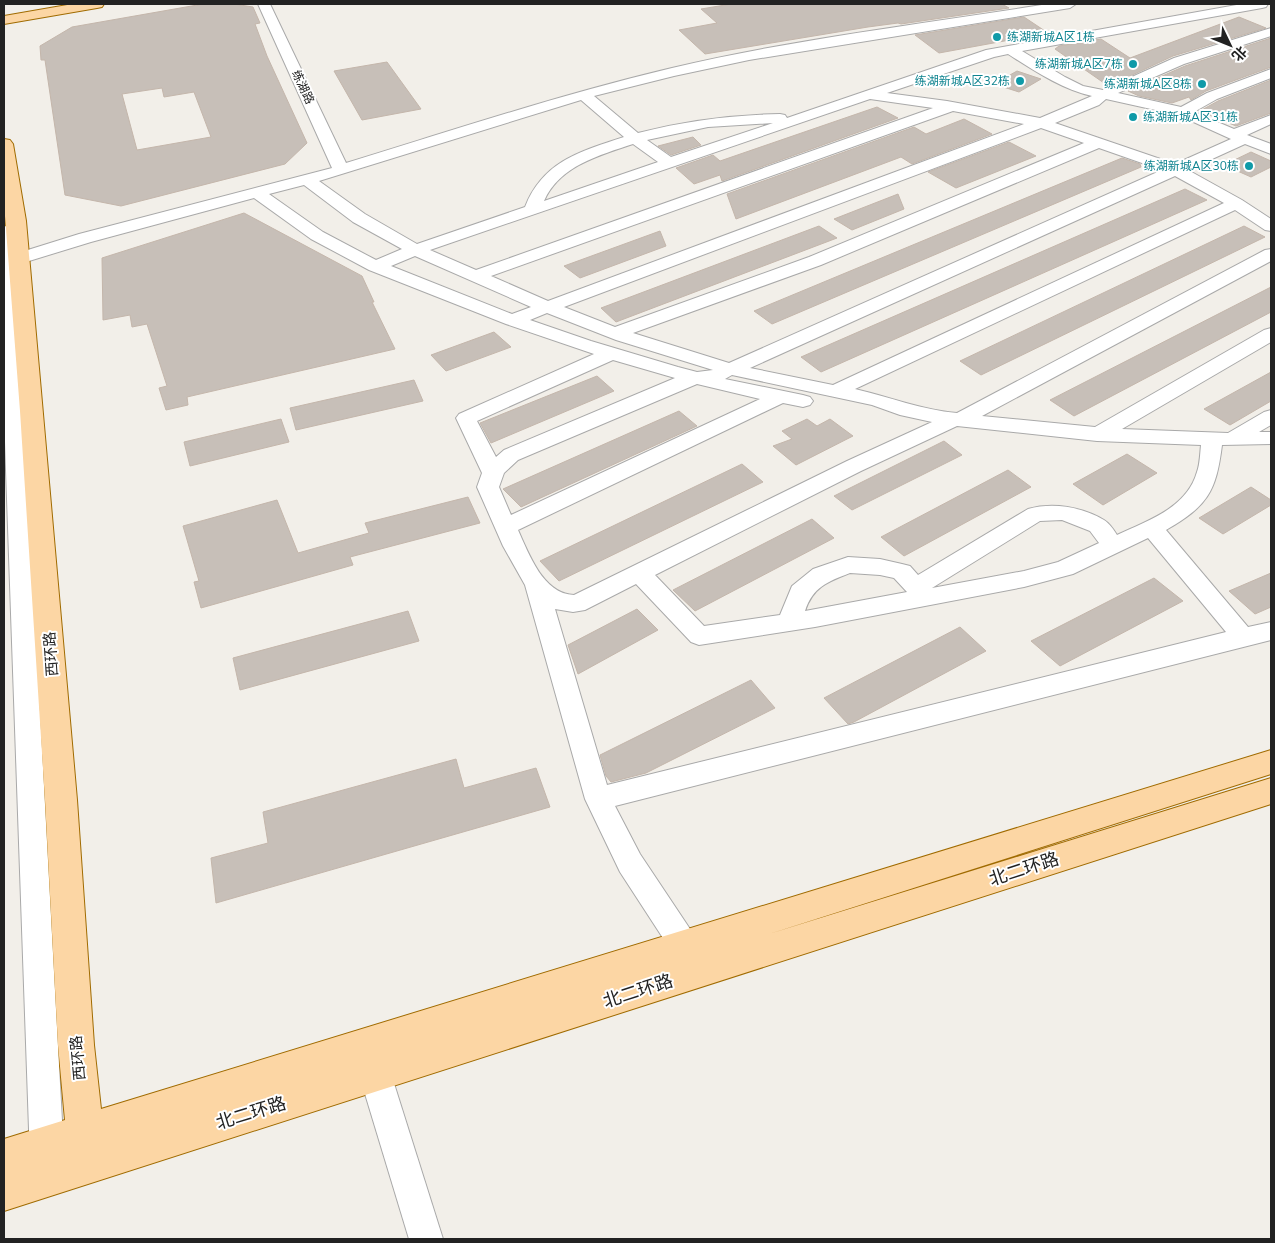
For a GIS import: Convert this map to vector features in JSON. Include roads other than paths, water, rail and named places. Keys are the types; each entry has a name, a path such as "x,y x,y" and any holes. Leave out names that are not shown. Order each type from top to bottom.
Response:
{"main road":[{"path":"4,20 97,4"},
{"name":"西环路","path":"4,144 16,221 10,262 46,579 76,1045 87,1148"},
{"name":"北二环路","path":"4,1191 47,1161 684,945 1271,762"},
{"name":"北二环路","path":"87,1148 375,1074 1271,791"},
{"name":"北二环路","path":"4,1158 47,1161"}],"street":[{"name":"练湖路","path":"264,4 341,170"},
{"path":"10,262 86,238 341,170 584,95 673,72 749,56 1070,4"},
{"path":"375,266 415,250 991,54 1009,49 1262,4 1271,8"},
{"path":"512,320 1041,123 1094,102 1103,95 1179,61 1271,32"},
{"path":"1009,49 1060,80 1079,89 1183,112 1271,150"},
{"path":"1183,112 1212,96 1271,73"},
{"path":"584,95 669,164"},
{"path":"868,96 952,106 1041,123 1100,142 1177,170 1236,203 1271,226"},
{"path":"475,276 952,106"},
{"path":"532,210 537,196 556,172 581,159 635,138 686,126 718,122 803,118"},
{"path":"684,945 630,863 598,799 536,585 505,527 488,487 494,470 511,455 677,384 696,378 713,377 1177,170 1271,119"},
{"path":"592,348 619,334 815,261 1100,142"},
{"path":"306,179 359,218 415,250 546,306 619,334 729,369 877,400 895,408 957,419 1097,435 1222,440 1271,438"},
{"path":"257,193 324,240 375,266 512,320 592,348 696,378 780,397 874,413 895,408"},
{"path":"836,391 1236,203"},
{"name":"西环路","path":"4,231 10,262 47,1161"},
{"path":"536,585 548,596 564,604 577,604 854,466 957,419 1271,254"},
{"path":"1097,435 1271,334"},
{"path":"493,473 466,418 611,354"},
{"path":"505,527 780,397"},
{"path":"640,574 699,636 789,622 1024,579 1065,568 1152,528 1183,510 1200,492 1222,440 1271,416"},
{"path":"789,622 800,592 822,575 848,565 880,567 902,572 916,587 1036,514 1064,513 1098,526 1114,546"},
{"path":"1152,528 1243,637"},
{"path":"598,799 1271,631"},
{"path":"375,1074 426,1239"}],"place":[{"name":"练湖新城A区1栋","path":"997,37"},
{"name":"练湖新城A区7栋","path":"1133,64"},
{"name":"练湖新城A区32栋","path":"1020,81"},
{"name":"练湖新城A区8栋","path":"1202,84"},
{"name":"练湖新城A区31栋","path":"1133,117"},
{"name":"练湖新城A区30栋","path":"1249,166"}]}
